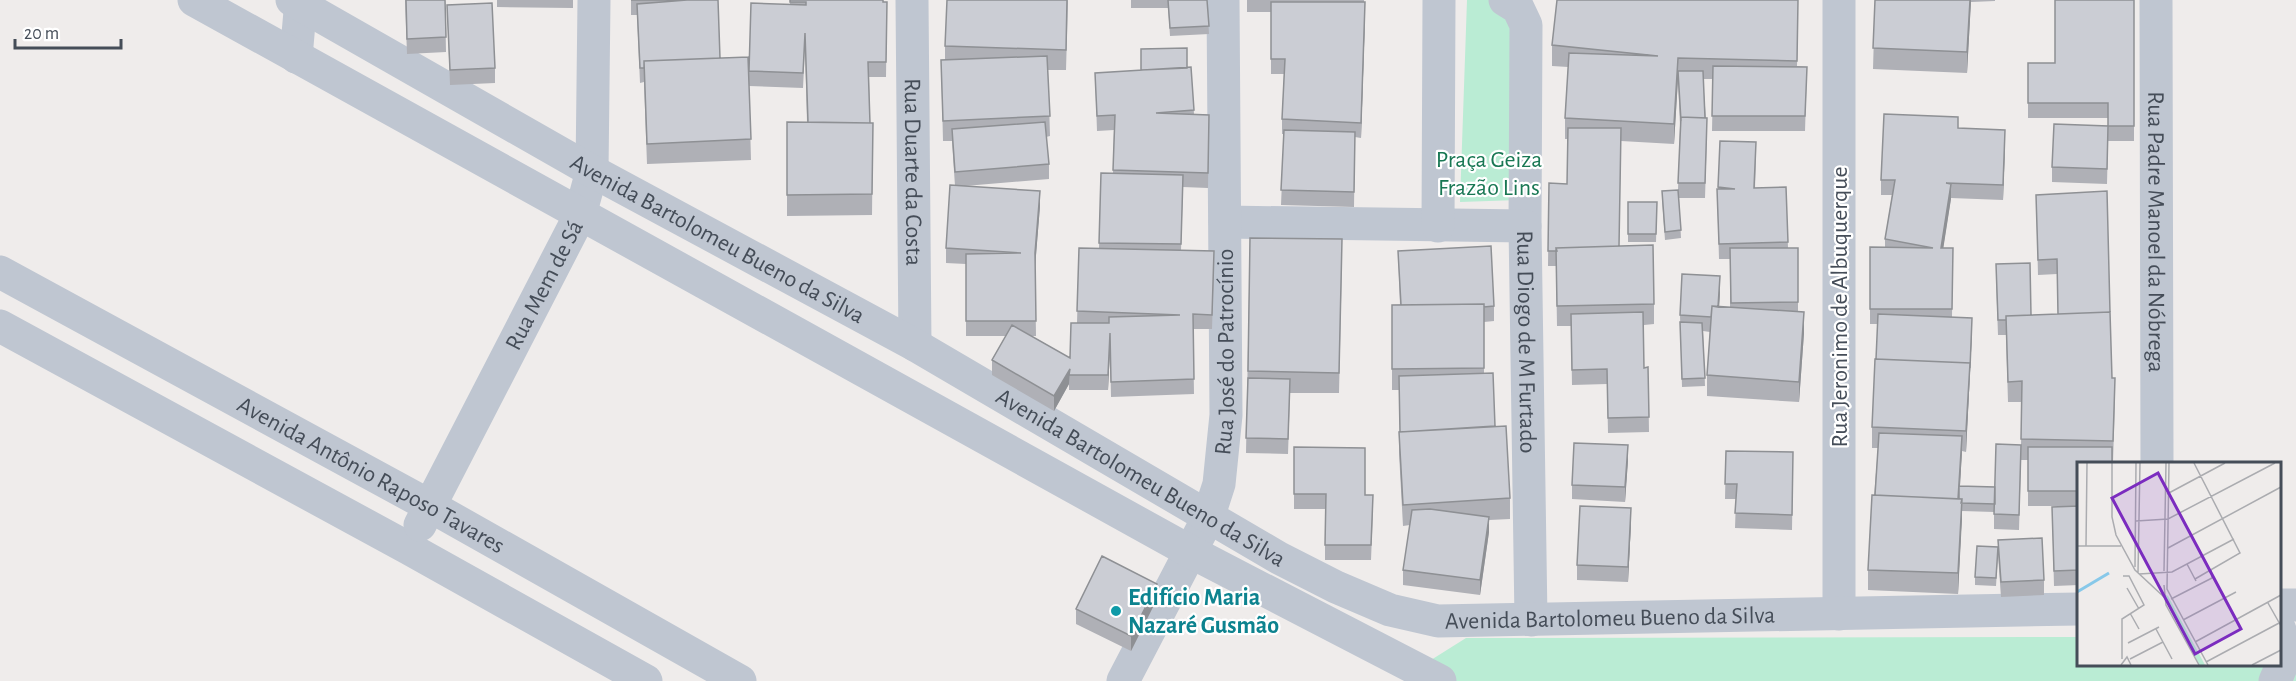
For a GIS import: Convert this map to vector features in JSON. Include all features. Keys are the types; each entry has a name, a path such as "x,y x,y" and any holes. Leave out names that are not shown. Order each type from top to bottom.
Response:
{"street":[{"name":"Avenida Bartolomeu Bueno da Silva","path":"194,0 1191,552 1432,676"},
{"name":"Rua Mem de Sá","path":"408,548 580,215 592,171 594,0"},
{"name":"Rua Duarte da Costa","path":"912,0 915,345"},
{"name":"Rua José do Patrocínio","path":"1123,681 1208,518 1219,484 1226,415 1223,0"},
{"path":"1438,226 1439,0"},
{"name":"Rua Diogo de M Furtado","path":"1505,0 1518,8 1526,25 1525,225 1531,620"},
{"name":"Rua Jeronimo de Albuquerque","path":"1839,0 1839,614"},
{"name":"Rua Padre Manoel da Nóbrega","path":"2156,0 2157,462"},
{"name":"Avenida Bartolomeu Bueno da Silva","path":"298,2 592,171 915,345 1279,558 1336,587 1390,610 1438,621 2077,609"},
{"path":"296,57 298,2"},
{"path":"1225,222 1438,226 1525,225"},
{"name":"Avenida Antônio Raposo Tavares","path":"0,272 430,506 740,681"},
{"name":"Avenida Antônio Raposo Tavares","path":"0,326 408,548 646,681"},
{"path":"1432,676 1438,621"},
{"path":"2275,681 2285,658 2281,636"}],"green space":[{"name":"Praça Geiza Frazão Lins","path":"1467,0 1516,0 1518,200 1460,202"},
{"path":"2296,636 2296,681 1452,681 1423,665 1466,638 2077,637 2077,666 2281,666"}],"building":[{"path":"406,0 445,0 446,37 407,39"},
{"path":"718,0 720,58 644,61 644,68 640,68 637,4"},
{"path":"790,0 883,0 887,2 886,62 868,62 870,123 808,122 805,33 803,73 749,71 751,3 806,5 806,2 790,2"},
{"path":"947,0 1067,0 1066,50 945,46"},
{"path":"1168,0 1207,0 1209,26 1170,28"},
{"path":"1557,0 1798,0 1797,61 1678,58 1674,124 1565,118 1569,53 1658,56 1552,45"},
{"path":"1875,0 1970,0 1967,52 1873,48"},
{"path":"2055,0 2134,0 2134,126 2108,126 2108,103 2028,103 2028,63 2055,63"},
{"path":"1271,2 1365,2 1361,123 1282,119 1285,59 1271,59"},
{"path":"492,3 495,68 450,70 447,5"},
{"path":"1187,48 1187,68 1141,70 1141,49"},
{"path":"1047,56 1050,116 943,121 941,60"},
{"path":"748,57 751,139 647,144 644,61"},
{"path":"1713,66 1807,67 1805,116 1712,116"},
{"path":"1191,67 1194,110 1156,113 1209,115 1208,173 1113,170 1115,115 1097,116 1095,73"},
{"path":"1678,71 1703,71 1705,118 1681,117 1681,121"},
{"path":"1884,114 1958,117 1958,128 2005,130 2003,185 1946,183 1951,184 1941,248 1953,248 1952,309 1870,309 1870,247 1933,248 1885,239 1895,180 1881,180"},
{"path":"1681,117 1707,118 1705,183 1678,183"},
{"path":"787,122 873,123 872,194 787,195"},
{"path":"1045,122 1049,164 955,172 952,129"},
{"path":"2054,124 2108,126 2107,169 2052,167"},
{"path":"1568,128 1621,128 1619,246 1556,248 1557,251 1548,251 1549,183 1567,184"},
{"path":"1284,130 1355,132 1354,192 1281,190"},
{"path":"1720,141 1756,142 1754,188 1786,187 1788,242 1719,244 1717,189 1735,189 1718,187"},
{"path":"1101,173 1183,175 1181,244 1099,243"},
{"path":"950,185 1040,191 1035,253 1036,321 966,321 966,254 1021,253 946,248"},
{"path":"1678,190 1681,230 1665,232 1662,191"},
{"path":"2107,191 2110,312 2058,314 2057,259 2038,260 2036,195"},
{"path":"1628,202 1657,202 1656,234 1628,234"},
{"path":"1250,238 1342,239 1339,373 1248,371"},
{"path":"1653,245 1654,304 1557,306 1556,248"},
{"path":"1491,246 1494,306 1484,307 1484,304 1401,305 1398,251"},
{"path":"1079,248 1214,251 1212,315 1193,314 1194,379 1111,382 1110,333 1108,375 1069,375 1070,369 1054,396 992,360 1012,325 1070,358 1071,323 1109,323 1109,317 1180,315 1077,311"},
{"path":"1730,248 1798,248 1798,302 1731,303"},
{"path":"2030,263 2031,315 2006,316 2006,320 1998,320 1996,264"},
{"path":"1682,274 1720,276 1718,307 1712,306 1711,317 1680,315"},
{"path":"1484,304 1484,368 1392,369 1392,305"},
{"path":"1712,306 1804,312 1799,382 1707,375"},
{"path":"1643,312 1644,368 1648,367 1649,417 1608,418 1607,369 1572,370 1571,314"},
{"path":"2110,312 2112,378 2115,378 2113,441 2021,439 2022,381 2008,382 2006,316"},
{"path":"1878,314 1972,318 1970,368 1970,363 1876,359"},
{"path":"1680,322 1702,323 1705,378 1682,379"},
{"path":"1875,359 1970,363 1966,431 1872,427"},
{"path":"1493,373 1495,426 1400,432 1399,376"},
{"path":"1248,378 1290,379 1288,439 1246,438"},
{"path":"1506,426 1510,498 1403,505 1399,432"},
{"path":"1879,433 1962,436 1958,499 1875,495"},
{"path":"1574,443 1628,445 1625,487 1572,485"},
{"path":"1996,444 2021,445 2019,515 1994,514"},
{"path":"1294,447 1365,448 1365,495 1373,495 1371,545 1325,545 1326,494 1294,494"},
{"path":"2028,447 2112,447 2112,462 2077,462 2077,491 2028,491"},
{"path":"1726,451 1793,452 1792,515 1735,513 1737,484 1725,484"},
{"path":"1959,486 1995,487 1995,504 1961,503"},
{"path":"1872,495 1962,499 1958,573 1868,570"},
{"path":"1580,506 1631,508 1628,567 1577,565"},
{"path":"2077,506 2077,570 2054,571 2052,507"},
{"path":"1430,509 1489,517 1480,580 1403,570 1412,510"},
{"path":"2042,538 2044,580 2001,582 1998,540"},
{"path":"1977,546 1998,547 1996,578 1975,577"},
{"name":"Edifício Maria Nazaré Gusmão","path":"1102,556 1157,584 1131,636 1076,609"}],"place":[{"name":"Edifício Maria Nazaré Gusmão","path":"1116,611"}]}
